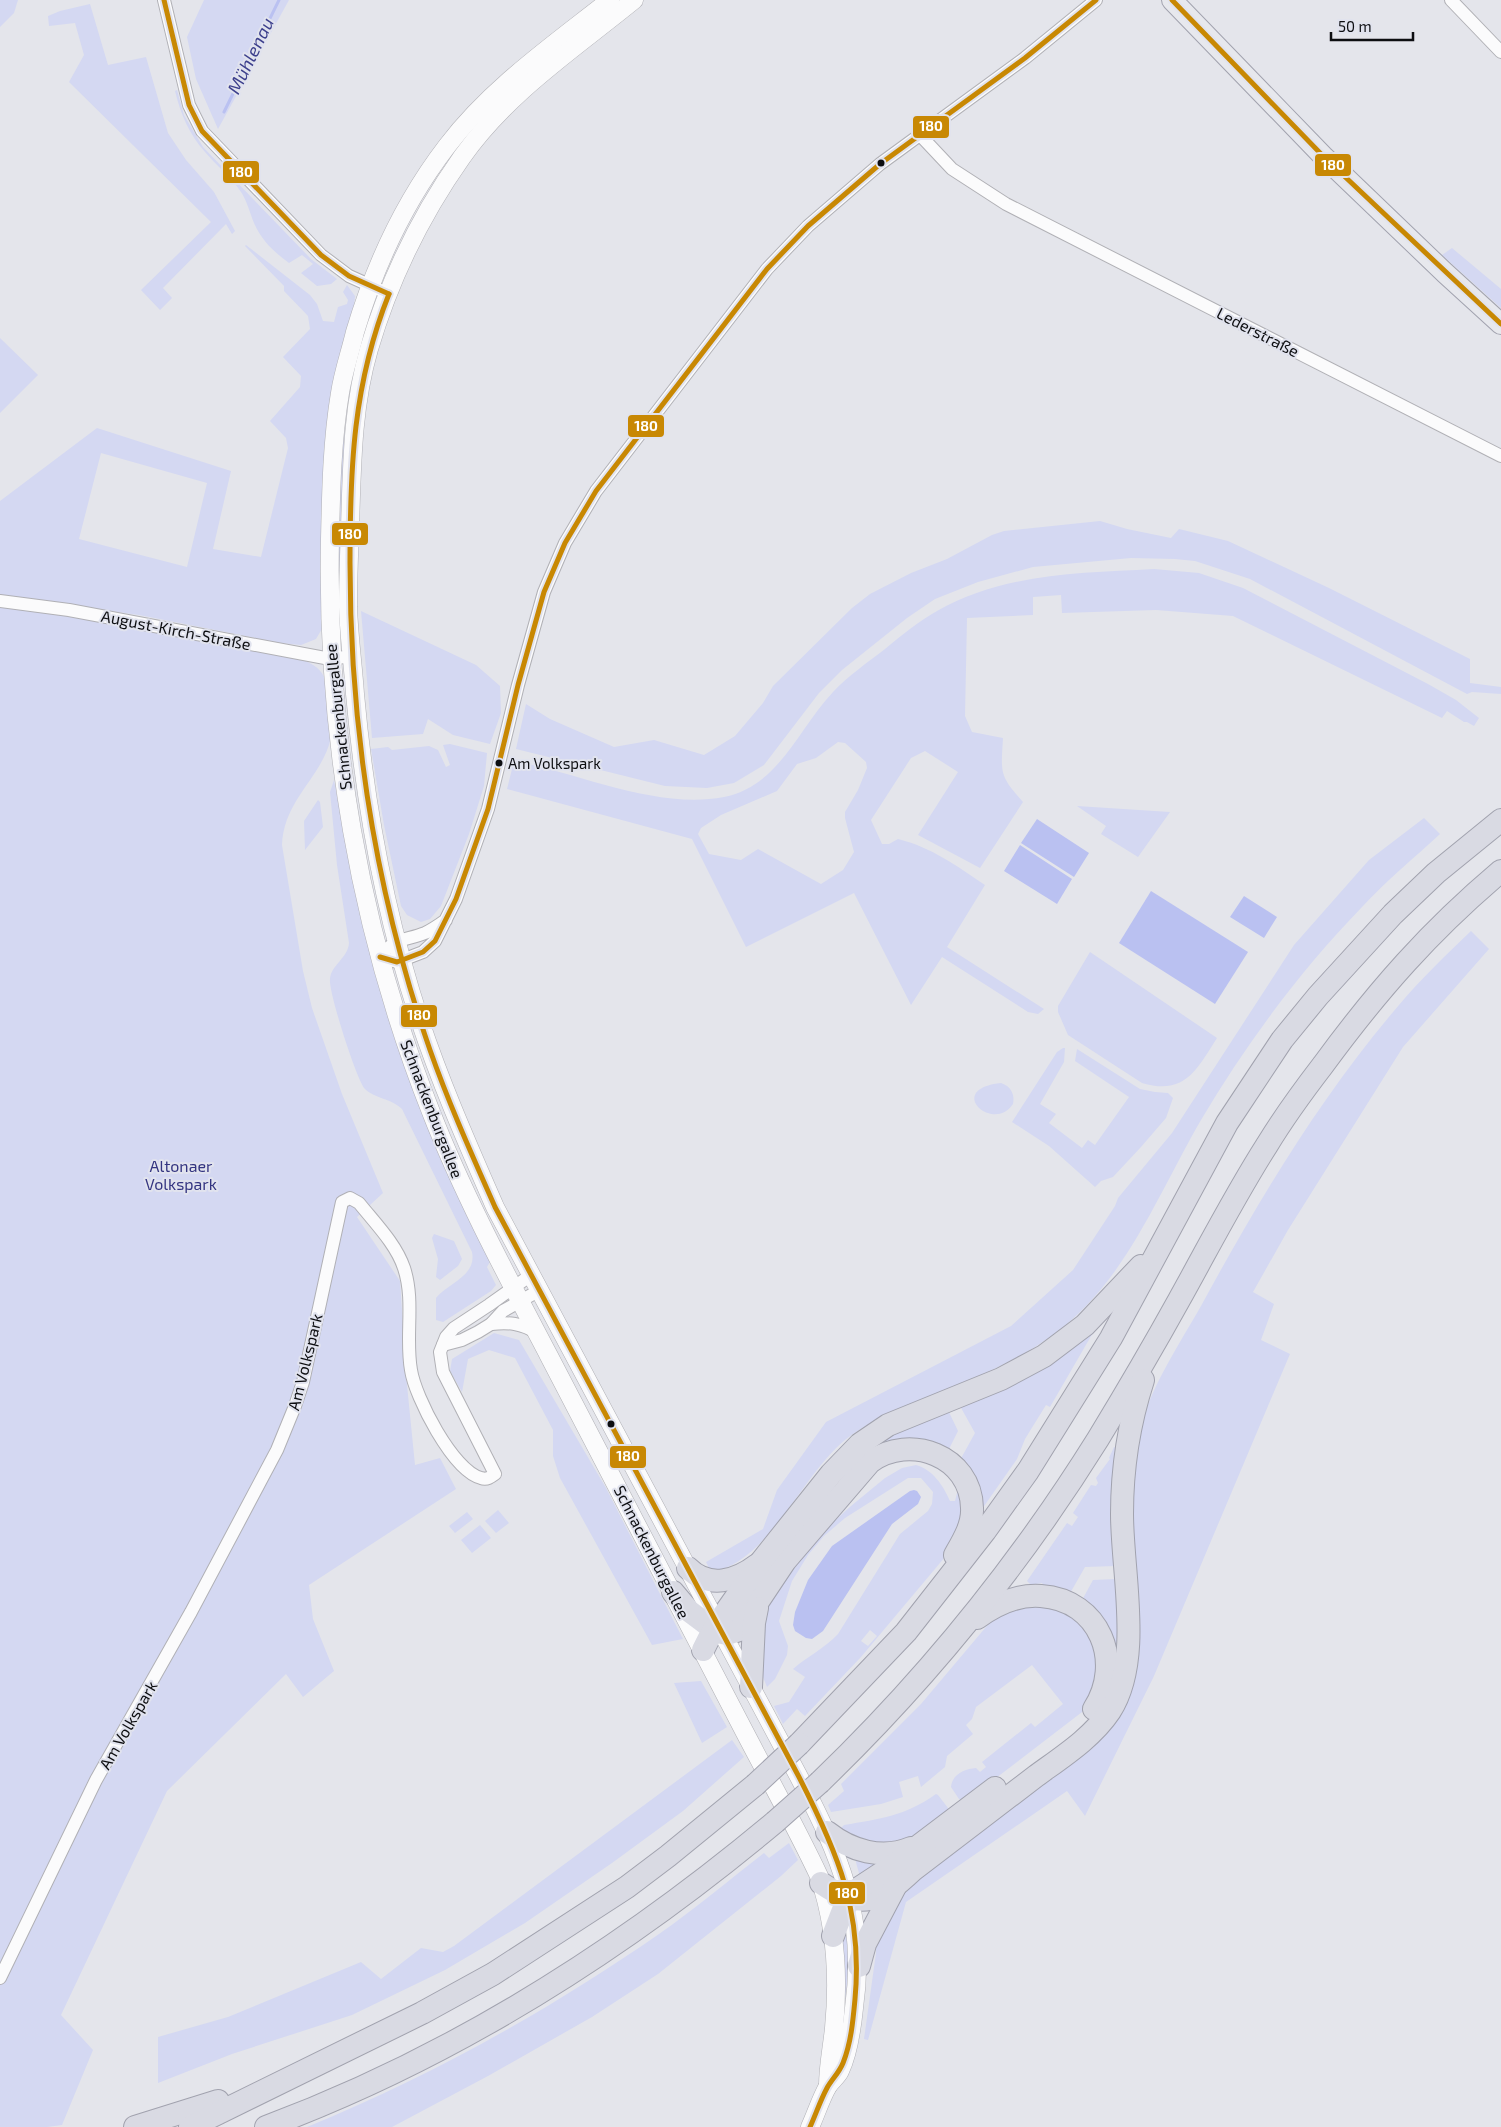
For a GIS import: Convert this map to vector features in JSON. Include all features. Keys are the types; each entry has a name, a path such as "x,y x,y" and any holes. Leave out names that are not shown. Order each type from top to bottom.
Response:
{"highway":[{"path":"190,2127 422,2013 493,1974 560,1932 668,1856 755,1785 799,1744 922,1612 1028,1472 1111,1338 1227,1123 1282,1040 1318,996 1393,914 1436,873 1501,820"},
{"path":"266,2127 402,2069 469,2035 541,1994 619,1943 729,1861 775,1822 820,1782 893,1709 959,1630 1044,1519 1096,1441 1156,1341 1267,1144 1301,1094 1358,1018 1392,977 1427,938 1463,903 1501,871"},
{"path":"703,1650 760,1563 831,1474 851,1452 870,1436 901,1419 1001,1379 1062,1344 1092,1318 1166,1239"},
{"path":"821,1883 835,1893 850,1898 869,1900 881,1896 1087,1736 1101,1723 1116,1699 1125,1674 1128,1655 1122,1514 1124,1468 1134,1407 1156,1341"},
{"path":"673,1592 689,1611 718,1629 731,1633 739,1630 785,1561 862,1471 878,1457 896,1449 906,1448 925,1451 949,1463 962,1477 971,1496 972,1519 964,1539 922,1612"},
{"path":"688,1568 700,1578 720,1581 742,1575 760,1563"},
{"path":"834,1936 843,1910 859,1888 888,1869 1083,1720 1097,1704 1106,1686 1108,1657 1104,1642 1089,1618 1078,1608 1065,1601 1039,1595 1001,1603 959,1630"},
{"path":"751,1687 754,1623 758,1601"},
{"path":"827,1832 842,1843 874,1854 892,1854 921,1843"},
{"path":"858,1966 865,1944 895,1887"},
{"path":"135,2127 207,2105 340,2054"}],"main road":[{"name":"Schnackenburgallee","path":"610,0 500,88 463,126 448,144 410,200 387,244 369,286 344,372 337,419 330,514 329,620 342,774 352,836 380,957 392,1001 430,1111 474,1211 800,1836 821,1883 834,1936 838,1982 834,2029 828,2066 828,2086"},
{"name":"Schnackenburgallee","path":"634,0 521,90 477,138 463,155 436,196 410,245 389,294 369,349 362,376 354,429 348,607 352,657 366,789 383,885 402,961 421,1023 458,1120 495,1207 688,1568 718,1629 751,1687 827,1832 841,1866 856,1930 858,1966 853,2021 840,2072 828,2086 810,2127"},
{"path":"1172,0 1213,40 1323,156 1445,274 1501,324"},
{"path":"1190,0 1213,40"}],"street":[{"path":"164,0 189,105 202,131 321,255 349,276 389,294"},
{"path":"446,920 428,932 397,941 389,946 380,957 392,961 402,961 418,956 435,941 446,920 456,899 488,809 520,676 544,592 553,568 596,491 767,269 808,226 880,164 1025,58 1096,0"},
{"path":"1451,0 1501,52"},
{"name":"Lederstraße","path":"920,135 952,169 1006,204 1501,456"},
{"name":"August-Kirch-Straße","path":"0,601 70,610 331,658 352,657"},
{"name":"Am Volkspark","path":"0,1978 96,1780 191,1612 277,1450 296,1406 303,1382 340,1206 346,1199 355,1200 359,1203 402,1260 409,1292 410,1370 423,1406 453,1457 471,1474 488,1479 495,1474 443,1372 440,1358 443,1345"},
{"path":"443,1345 462,1340 491,1324 531,1275"},
{"path":"443,1345 454,1328 489,1306 517,1294 540,1290"},
{"path":"491,1324 509,1323 520,1325 537,1333"}],"green space":[{"path":"0,0 18,0 14,13 0,27"},
{"path":"204,0 289,0 218,129 196,79 187,37"},
{"path":"90,4 108,65 146,57 168,133 186,160 214,192 235,231 232,234 226,224 163,288 172,298 160,310 141,290 211,222 69,82 84,55 75,23 49,26 48,16 60,11"},
{"path":"177,90 184,115 203,147 311,259 337,279 331,284 317,286 301,273 313,264 302,255 289,263 265,241 254,223 241,192 199,145 190,131 180,108 175,91"},
{"path":"245,246 310,295 317,304 323,321 334,322 338,307 347,304 348,300 343,292 347,285 355,296 323,627 316,639 301,645 281,643 139,615 0,595 0,501 97,428 231,471 213,549 261,557 288,448 286,438 270,421 300,387 301,376 283,357 310,329 308,316 284,291 284,286","holes":["101,453 207,483 187,567 79,539"]},
{"path":"1452,248 1501,289 1501,308 1442,255"},
{"path":"0,338 38,375 0,413"},
{"path":"344,433 346,458 342,632 339,636 335,528"},
{"path":"1100,521 1171,538 1179,529 1228,541 1329,588 1470,659 1470,683 1501,687 1501,694 1472,692 1467,694 1250,579 1195,561 1131,558 1033,567 978,582 935,599 907,618 842,670 819,693 764,765 734,783 707,788 665,786 516,749 526,704 550,719 614,747 654,740 704,755 735,736 763,703 773,686 852,608 870,594 911,573 947,559 992,535 1004,531"},
{"path":"1154,569 1199,573 1243,588 1428,684 1456,700 1479,718 1474,726 1447,711 1442,718 1233,616 1156,610 1062,613 1061,595 1033,597 1033,615 967,618 965,716 972,732 1003,738 1003,773 1009,786 1023,802 980,868 918,835 958,772 925,751 911,758 871,820 882,844 889,844 898,839 910,842 943,858 985,885 947,947 1044,1009 1038,1014 1028,1012 942,957 911,1005 854,893 746,947 692,839 507,789 514,761 618,788 672,799 698,800 724,797 743,791 773,769 839,686 858,669 937,611 962,598 1015,582 1070,574","holes":["838,742 845,743 866,762 867,768 858,790 845,812 854,852 843,870 821,884 758,849 741,860 709,854 698,834 701,828 721,815 777,791 797,764 816,758"]},
{"name":"Altonaer Volkspark","path":"0,607 67,615 301,659 315,666 325,678 331,738 319,766 289,815 284,829 282,845 303,971 312,1008 342,1094 383,1193 357,1217 400,1281 415,1465 440,1458 456,1489 309,1585 313,1619 334,1671 303,1697 286,1674 167,1791 61,2015 93,2050 62,2125 47,2127 0,2127"},
{"path":"361,611 476,665 500,686 501,713 490,744 453,735 428,719 423,734 372,738"},
{"path":"450,744 487,753 484,786 469,834 441,906 430,919 421,922 407,915 401,906 371,749 388,747 392,750 429,746 438,750 446,767 450,765 443,745"},
{"path":"334,780 360,911 491,1260 487,1267 496,1285 491,1291 443,1322 436,1320 436,1298 466,1273 472,1260 472,1252 402,1109 398,1105 373,1095 365,1089 361,1082 333,1000 331,974 346,953 349,943 337,865 330,792"},
{"path":"318,800 320,802 323,827 305,850 304,821"},
{"path":"1077,806 1170,812 1138,857 1101,834 1106,826"},
{"path":"1424,818 1440,834 1390,879 1339,931 1275,1009 1236,1064 1201,1120 1135,1241 1104,1286 1086,1306 1050,1337 1011,1361 969,1381 884,1416 854,1433 829,1456 767,1536 750,1553 731,1565 711,1572 706,1562 763,1529 777,1490 826,1422 1011,1326 1073,1270 1115,1206 1118,1198 1172,1133 1294,945 1369,860"},
{"path":"1471,931 1489,949 1403,1047 1288,1230 1253,1292 1274,1304 1261,1340 1290,1354 1154,1676 1085,1816 1067,1791 906,1902 868,2040 864,2039 876,1953 876,1938 899,1895 1114,1723 1131,1528 1135,1452 1142,1422 1153,1392 1245,1227 1317,1113 1370,1040 1399,1005 1425,976"},
{"path":"1090,952 1217,1038 1203,1060 1188,1077 1179,1083 1169,1086 1142,1083 1068,1035 1058,1012 1058,1006"},
{"path":"1065,1048 1064,1062 1040,1104 1056,1114 1049,1123 1082,1148 1088,1140 1095,1145 1129,1097 1075,1061 1077,1049 1140,1089 1168,1093 1173,1098 1166,1118 1141,1147 1113,1177 1101,1181 1095,1187 1049,1146 1012,1122 1057,1052"},
{"path":"1001,1083 1011,1091 1013,1104 1004,1112 995,1114 985,1112 978,1107 974,1100 976,1093 984,1087"},
{"path":"434,1234 454,1241 462,1259 458,1266 440,1280 436,1277 438,1259 432,1238"},
{"path":"1094,1331 1050,1407 1046,1405 1025,1439 1017,1459 975,1519 959,1462 975,1433 960,1406"},
{"path":"494,1333 519,1340 606,1488 683,1639 652,1645 560,1478 553,1456 553,1430 515,1358 489,1350 468,1359 462,1392 450,1371 452,1359"},
{"path":"947,1408 958,1431 947,1453 906,1442 841,1477 898,1429"},
{"path":"1114,1447 1117,1448 1116,1566 1085,1567 1069,1595 1045,1587 1042,1583 1031,1585 1027,1581 1067,1523 1072,1526 1078,1517 1073,1513 1091,1485 1096,1486 1098,1483 1096,1478 1110,1459"},
{"path":"916,1465 927,1470 941,1484 950,1501 955,1501 958,1489 963,1516 945,1557 861,1657 805,1716 797,1709 783,1724 774,1706 789,1702 805,1677 793,1669 828,1644 838,1634 900,1534 928,1511 932,1504 933,1492 921,1478 908,1478 845,1518 824,1536 808,1555 792,1581 779,1621 788,1646 787,1655 775,1679 767,1687 761,1672 757,1643 770,1597 818,1536 885,1478 902,1468","holes":["870,1630 877,1636 868,1646 861,1641"]},
{"path":"498,1510 509,1523 496,1533 485,1521"},
{"path":"467,1512 473,1519 455,1533 449,1526"},
{"path":"480,1525 491,1538 472,1553 461,1540"},
{"path":"1116,1579 1120,1647 1108,1695 1081,1602 1093,1580"},
{"path":"1038,1601 1085,1623 1102,1660 1086,1709 966,1801 959,1799 951,1787 956,1776 964,1771 976,1768 980,1772 986,1767 982,1762 1031,1723 1035,1727 1063,1704 1032,1665 976,1707 972,1719 966,1725 973,1734 947,1756 945,1767 921,1787 918,1776 899,1782 903,1797 881,1804 831,1812 828,1805 844,1791 841,1784 921,1704 991,1621 998,1614"},
{"path":"701,1681 727,1727 702,1743 674,1683"},
{"path":"732,1740 744,1757 683,1811 525,1923 445,1970 352,2015 232,2054 158,2083 158,2037 228,2017 361,1962 381,1979 421,1948 443,1952 454,1946"},
{"path":"936,1794 948,1808 948,1812 921,1833 901,1843 869,1845 841,1828 844,1825 892,1816 914,1807"},
{"path":"789,1843 798,1860 781,1876 658,1974 592,2017 488,2076 392,2127 307,2127 444,2064 532,2015 659,1934 764,1853 769,1858"},
{"path":"854,1855 886,1859 860,1877"},
{"path":"847,1918 849,1969 843,2013 841,1949"}],"water":[{"path":"1037,819 1089,853 1074,877 1021,843"},
{"path":"1020,845 1072,879 1057,904 1004,871"},
{"path":"1151,891 1248,952 1215,1004 1119,943"},
{"path":"1244,896 1277,917 1264,938 1230,917"},
{"path":"914,1490 921,1497 918,1504 892,1524 823,1631 812,1639 806,1638 795,1631 793,1625 795,1612 808,1580 832,1546"}],"waterway":[{"name":"Mühlenau","path":"224,112 279,0"}],"transit line":[{"name":"180","path":"164,0 189,105 202,131 321,255 349,276 389,294"},
{"name":"180","path":"380,957 397,962 423,952 435,941 456,899 488,809 518,685 544,592 565,543 596,491 767,269 808,226 880,164 1025,58 1096,0"},
{"name":"180","path":"1172,0 1323,156 1501,324"},
{"name":"180","path":"389,294 377,327 368,361 356,426 351,493 350,563 351,625 361,749 369,810 394,931 437,1070 495,1207 799,1777 836,1858 845,1884 855,1938 854,2007 846,2055 840,2070 827,2088 810,2127"}],"place":[{"name":"Am Volkspark","path":"499,763"}]}
